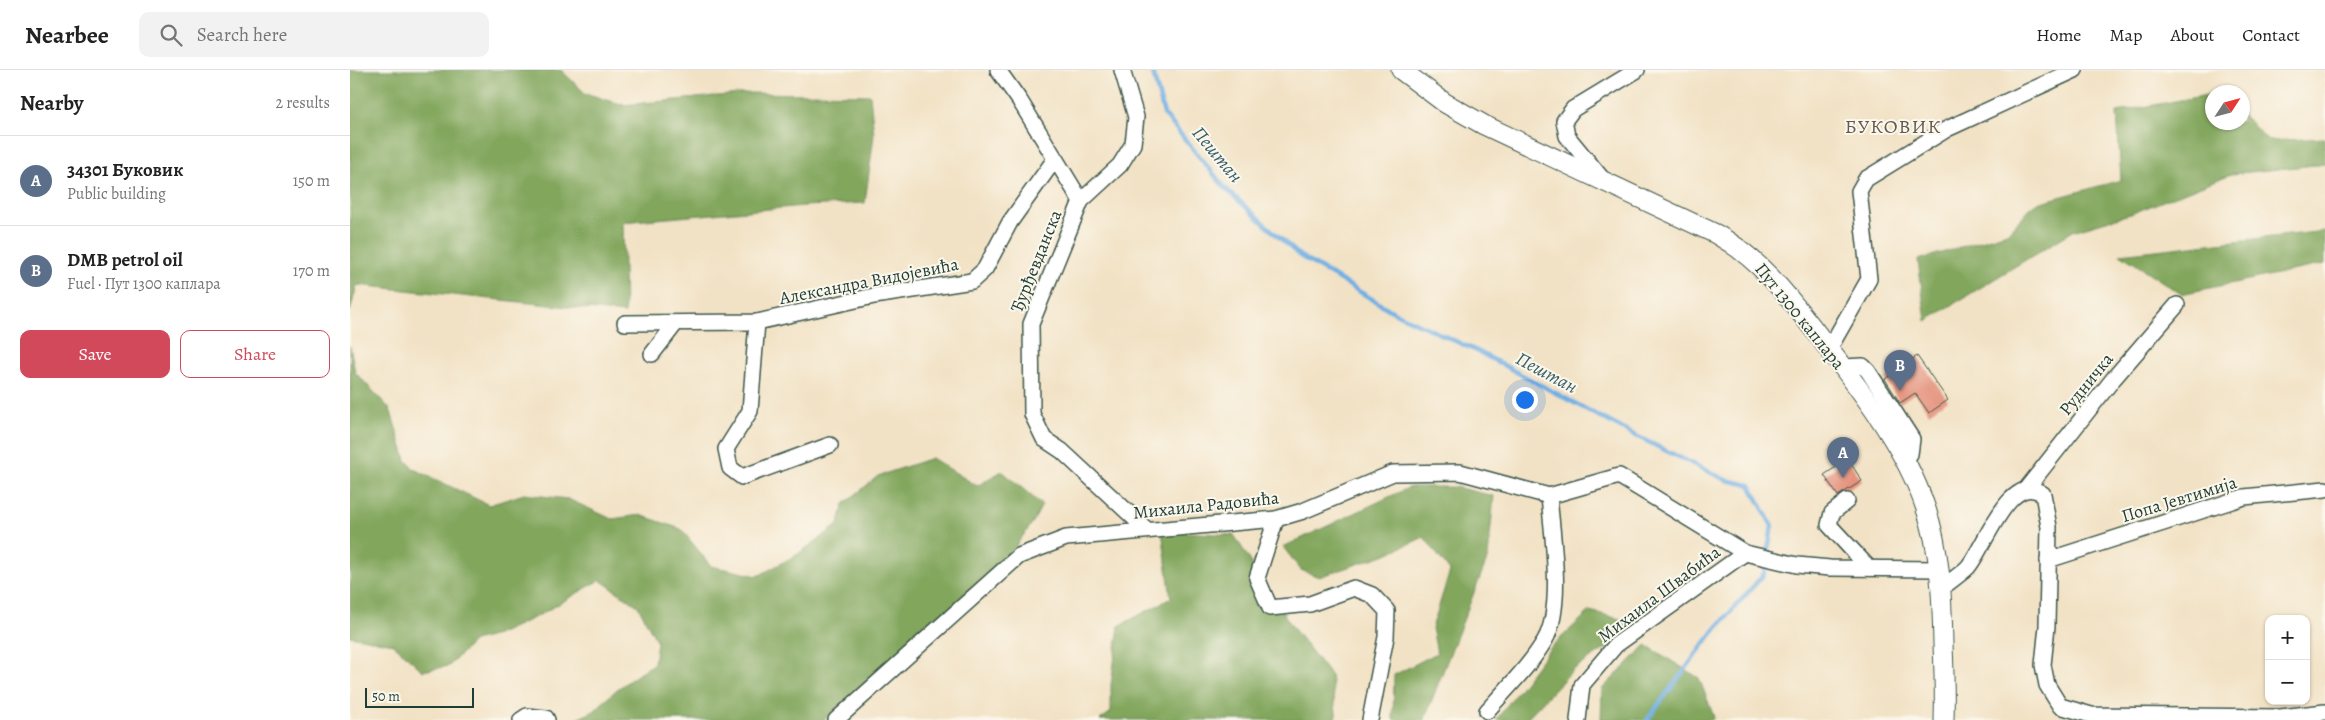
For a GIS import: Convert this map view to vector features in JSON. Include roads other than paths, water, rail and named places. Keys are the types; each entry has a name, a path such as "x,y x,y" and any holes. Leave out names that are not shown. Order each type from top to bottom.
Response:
{"main road":[{"name":"Пут 1300 каплара","path":"1400,70 1428,92 1464,114 1716,234 1741,249 1772,278 1829,349 1879,418 1905,462 1925,506 1935,539 1939,569 1944,720"}],"street":[{"path":"998,70 1020,100 1080,201"},
{"name":"Ђурђевданска","path":"1122,70 1136,117 1134,144 1120,164 1080,201 1030,324 1032,414 1044,439 1062,451 1147,530"},
{"path":"1605,182 1567,136 1564,121 1573,109 1638,70"},
{"path":"1829,349 1869,279 1859,192 1866,179 1947,129 2076,70"},
{"name":"Александра Видојевића","path":"625,323 757,322 874,296 972,281 985,269 1010,222 1055,159"},
{"name":"Рудничка","path":"1940,589 1968,566 2011,497 2027,488 2114,378 2177,305"},
{"path":"757,322 750,411 726,449 730,468 742,477 830,445"},
{"path":"652,354 676,323"},
{"name":"Михаила Радовића","path":"836,720 1019,556 1066,538 1276,519 1303,511 1393,473 1460,472 1549,496"},
{"path":"1487,711 1546,639 1553,611 1556,582 1549,496 1619,476 1745,554 1797,565 1939,569"},
{"path":"2027,488 2036,489 2043,494 2049,526 2043,666 2047,685 2060,706 2091,715 2130,718 2280,717 2325,712"},
{"name":"Попа Јевтимија","path":"2048,560 2244,497 2325,489"},
{"path":"1848,501 1832,513 1829,525 1869,568"},
{"path":"1276,519 1257,578 1270,608 1310,604 1354,588 1372,595 1387,611 1386,637 1370,720"},
{"name":"Михаила Швабића","path":"1578,720 1582,685 1616,645 1745,554"},
{"path":"521,720 527,716 546,718 547,720"}],"waterway":[{"name":"Пештан","path":"1152,70 1164,114 1226,189 1300,256 1397,314 1479,352 1636,436 1726,480 1750,485 1772,526 1764,574 1713,632 1647,720"}],"place":[{"name":"DMB petrol oil","path":"1900,391"},
{"name":"34301 Буковик","path":"1843,478"}],"district":[{"name":"БУКОВИК","path":"1893,126"}]}
